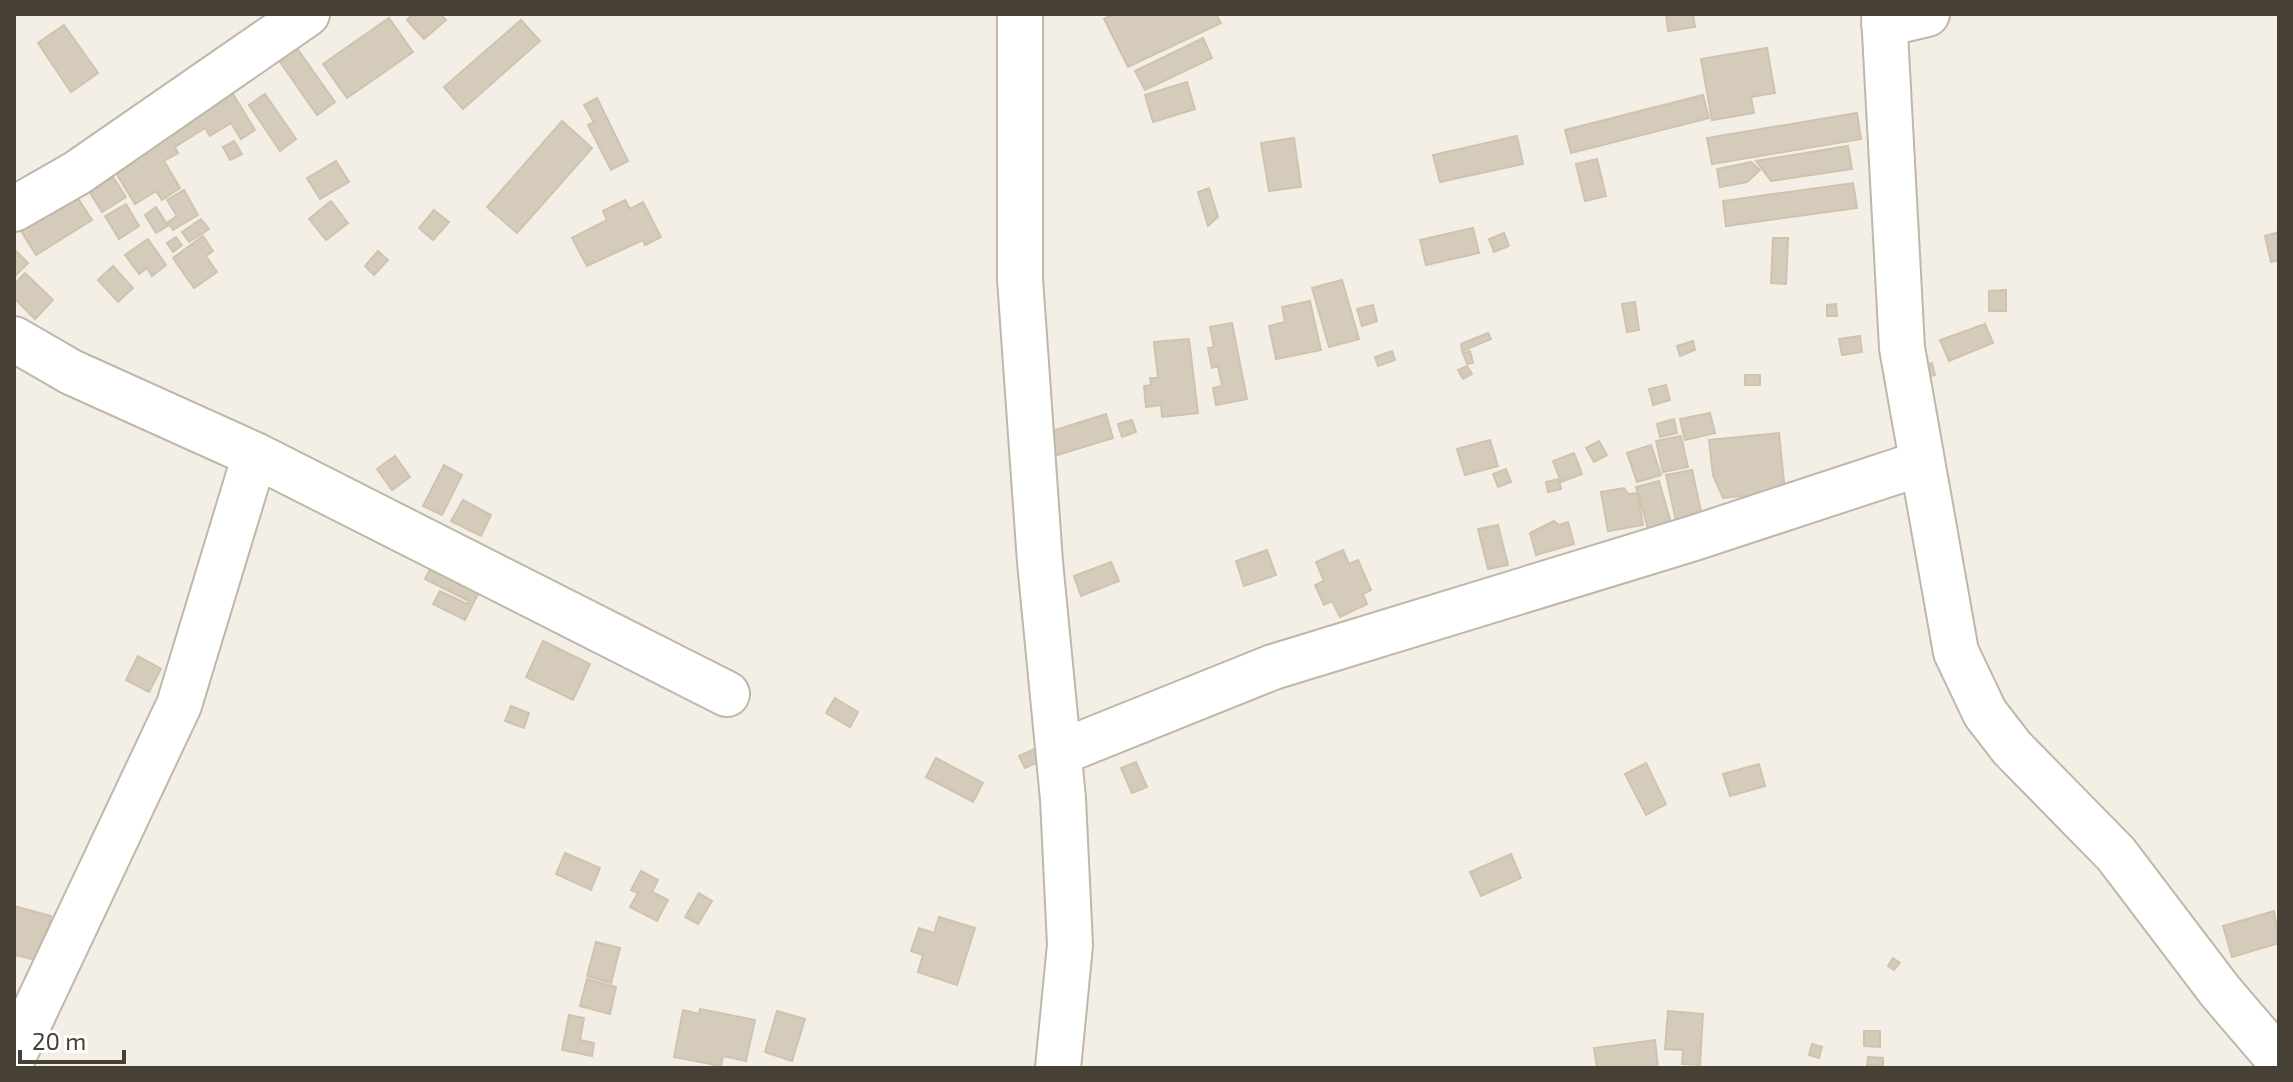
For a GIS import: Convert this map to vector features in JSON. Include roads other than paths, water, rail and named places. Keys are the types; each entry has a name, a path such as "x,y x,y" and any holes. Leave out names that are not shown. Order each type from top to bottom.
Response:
{"street":[{"path":"14,209 77,173 307,14"},
{"path":"1020,14 1020,279 1040,562 1059,753 1070,945 1058,1068"},
{"path":"1927,14 1884,19 1902,348 1956,652 1985,713 2012,748 2116,854 2220,991 2279,1060"},
{"path":"14,339 71,372 255,455 727,694"},
{"path":"14,1055 179,705 255,455"},
{"path":"1059,753 1273,667 1694,538 1922,463"}]}
